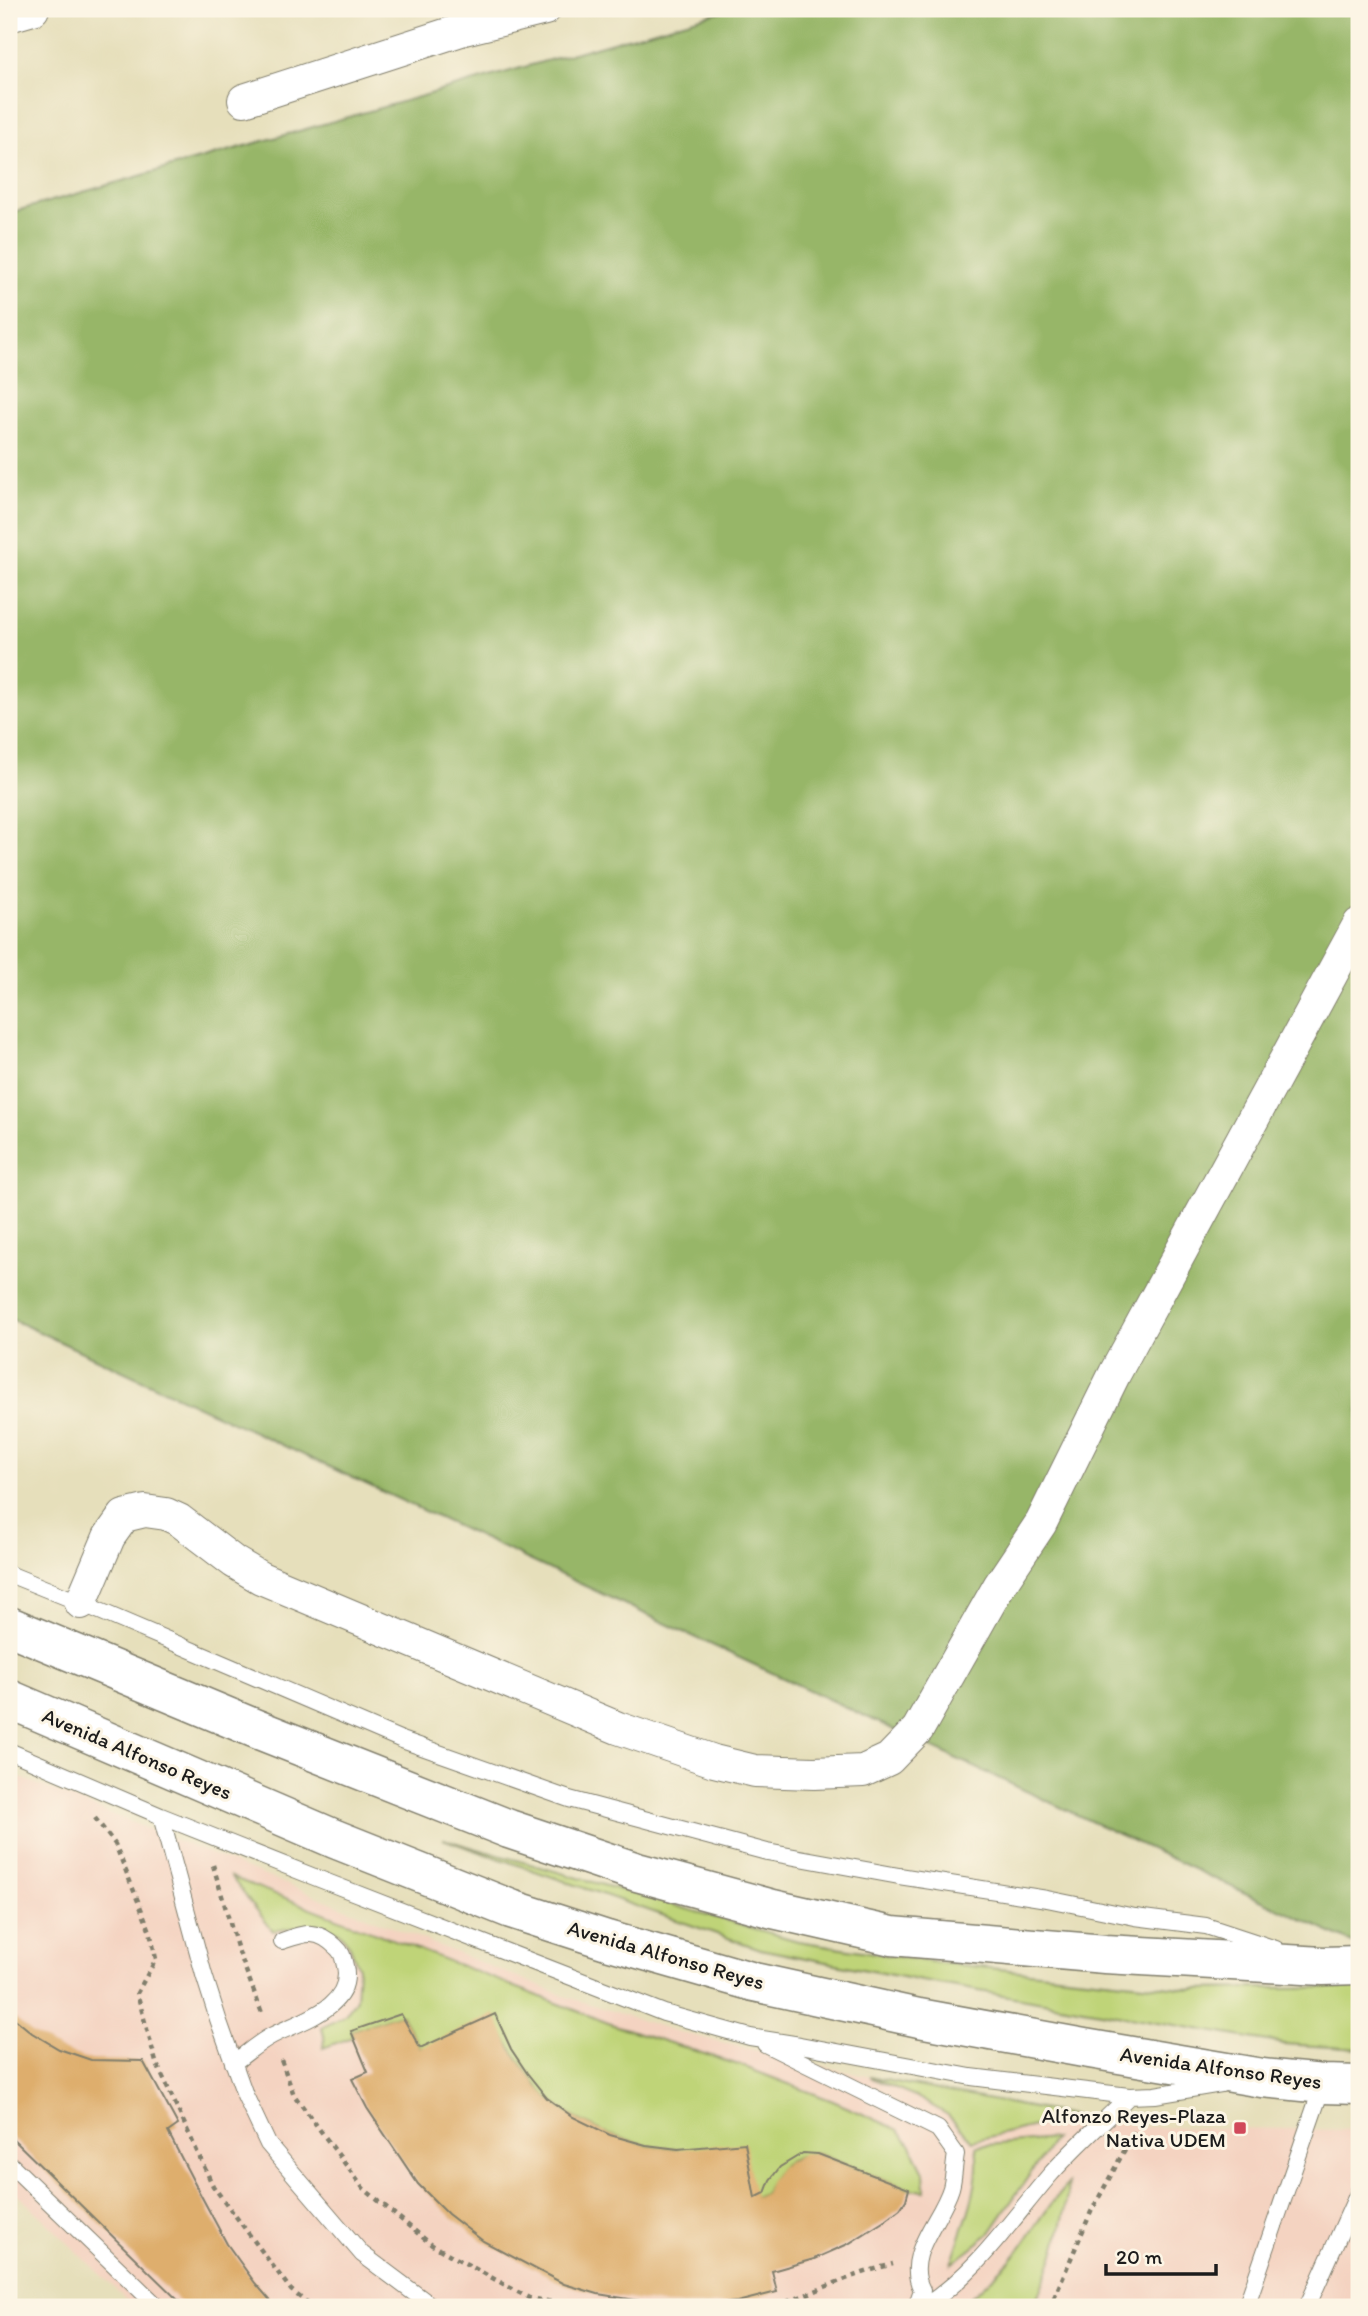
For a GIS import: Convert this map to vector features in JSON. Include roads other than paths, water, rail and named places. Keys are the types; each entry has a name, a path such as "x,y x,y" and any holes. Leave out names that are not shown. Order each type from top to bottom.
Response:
{"main road":[{"path":"9,1626 254,1728 509,1829 636,1872 773,1909 892,1936 1105,1954 1341,1966"},
{"name":"Avenida Alfonso Reyes","path":"9,1699 348,1844 511,1909 607,1940 754,1982 919,2018 1262,2078 1341,2085"}],"street":[{"path":"9,16 33,9"},
{"path":"244,100 464,29 545,9"},
{"path":"81,1603 109,1537 124,1516 145,1511 166,1514 179,1520 234,1562 261,1578 618,1728 714,1761 755,1771 814,1773 863,1771 878,1766 889,1759 918,1728 999,1586 1041,1522 1115,1373 1359,924"}],"lane":[{"path":"9,1574 402,1740 569,1799 767,1852 1047,1899 1135,1917 1206,1926 1341,1966"},
{"path":"9,1751 321,1880 664,2012 750,2038 971,2077 1129,2096 1155,2095 1262,2078"},
{"path":"161,1816 204,1975 245,2095 268,2144 362,2254 433,2307"},
{"path":"233,2063 271,2036 326,2009 339,1997 347,1977 342,1953 330,1940 309,1932 282,1941"},
{"path":"750,2038 939,2129 956,2154 951,2188 918,2256 916,2279 922,2290 916,2307"},
{"path":"1246,2307 1341,2085"},
{"path":"924,2307 941,2296 988,2252 1051,2174 1129,2096"},
{"path":"9,2163 158,2307"},
{"path":"1307,2307 1359,2190"}],"place":[{"name":"Alfonzo Reyes-Plaza Nativa UDEM","path":"1240,2128"}]}
